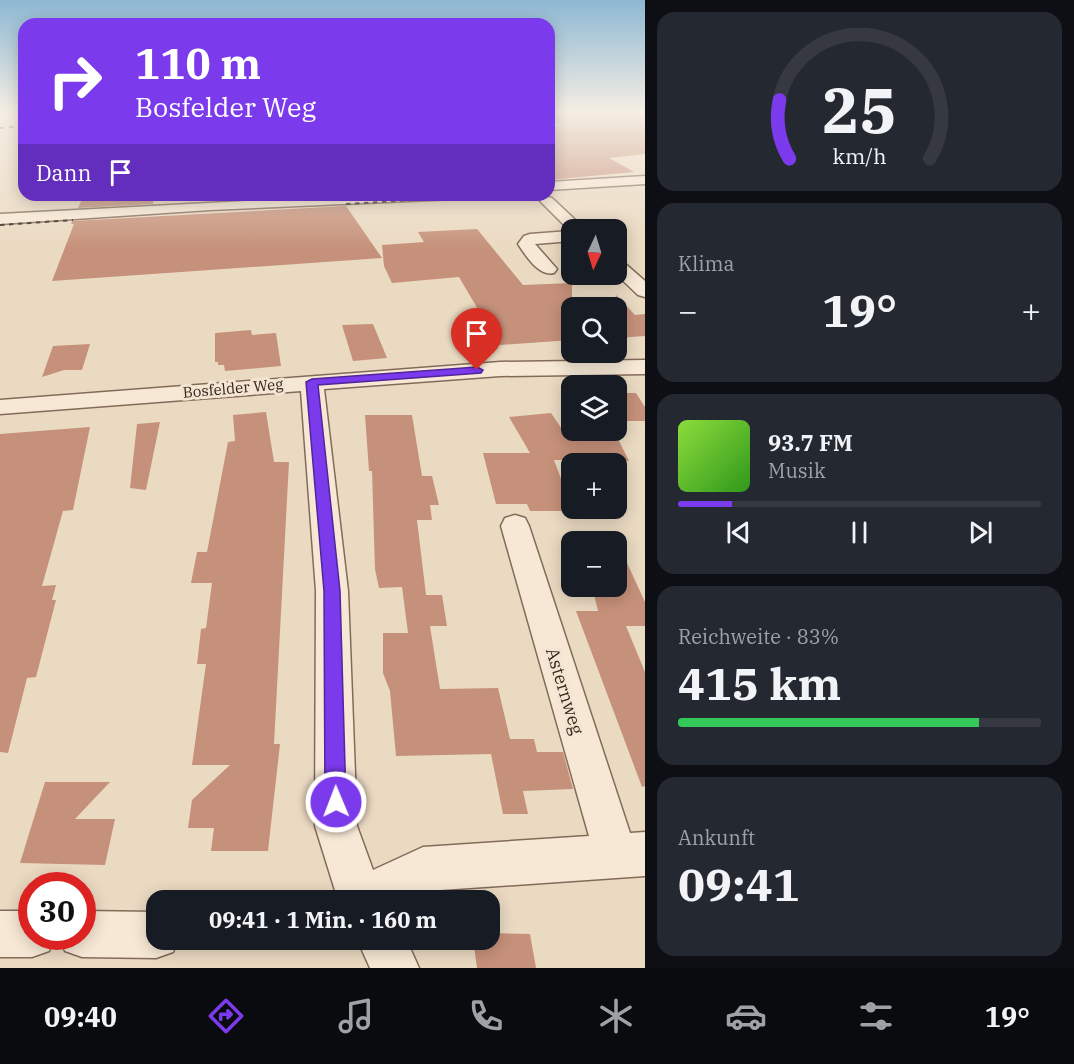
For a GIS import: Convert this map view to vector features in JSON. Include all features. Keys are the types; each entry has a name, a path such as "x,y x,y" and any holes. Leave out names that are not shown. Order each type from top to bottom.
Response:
{"street":[{"path":"555,192 645,180"},
{"path":"0,219 314,201"},
{"path":"554,201 569,219"},
{"path":"548,269 526,243 530,239 561,237"},
{"path":"627,275 645,291"},
{"name":"Bosfelder Weg","path":"0,407 500,369 645,367"},
{"path":"312,382 332,591 336,826 358,890"},
{"name":"Asternweg","path":"382,890 423,869 631,855 515,526"},
{"path":"0,934 18,934"},
{"path":"96,934 146,935"},
{"path":"386,950 395,968"}],"building":[{"path":"555,158 609,158 634,172 555,179"},
{"path":"81,201 153,201 153,204 78,208"},
{"path":"346,206 382,258 52,281 74,224 71,224 72,221"},
{"path":"477,229 523,285 572,285 572,297 561,297 561,341 499,345 459,277 392,283 384,266 382,245 424,242 418,232"},
{"path":"627,307 635,315 645,314 645,336 627,337"},
{"path":"373,324 387,358 353,361 342,325"},
{"path":"251,330 252,335 276,333 281,366 225,371 224,365 218,365 218,362 215,362 215,333"},
{"path":"90,344 82,370 64,370 42,377 53,346"},
{"path":"627,393 636,393 645,407 645,421 627,421"},
{"path":"266,412 274,462 289,462 274,744 280,744 268,851 211,851 214,828 188,828 192,800 230,765 192,765 206,664 197,664 201,629 206,628 212,583 191,583 197,552 207,552 228,442 235,441 233,415"},
{"path":"551,413 561,428 561,441 619,441 625,453 561,453 561,460 554,460 561,479 561,511 530,511 527,504 496,504 483,453 530,453 509,417"},
{"path":"365,415 412,415 422,476 432,476 439,505 430,505 432,520 417,520 426,595 442,595 447,626 430,626 440,689 498,688 510,739 534,739 537,752 563,752 573,789 523,791 528,814 503,814 491,754 396,756 390,691 383,673 383,633 408,633 402,587 379,588 375,569 372,471 369,471"},
{"path":"160,422 146,490 130,488 137,424"},
{"path":"90,427 73,510 63,511 42,586 56,585 52,600 56,600 36,677 27,678 8,753 0,752 0,434"},
{"path":"627,563 645,602 645,626 626,626 645,672 645,786 642,787 576,611 598,611 595,597 627,597"},
{"path":"45,782 110,782 75,819 115,819 105,865 20,863"},
{"path":"500,933 530,934 536,968 477,968 475,950 500,950"}],"railway":[{"path":"346,204 396,201"},
{"path":"0,225 73,220"}],"route":[{"path":"336,802 332,591 312,382 477,370"}]}
